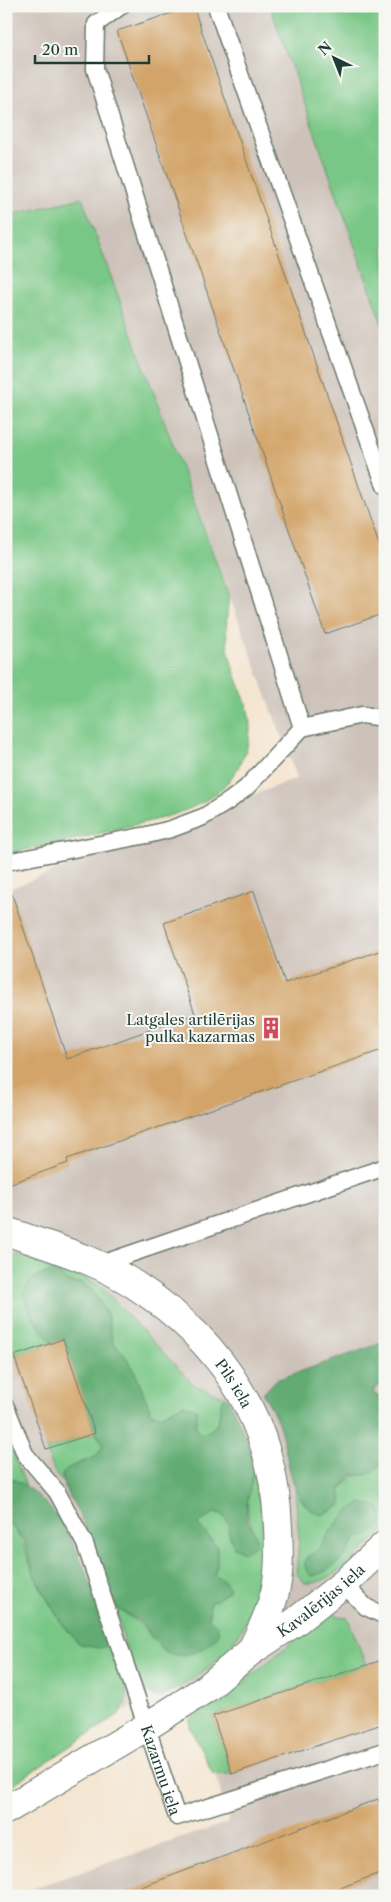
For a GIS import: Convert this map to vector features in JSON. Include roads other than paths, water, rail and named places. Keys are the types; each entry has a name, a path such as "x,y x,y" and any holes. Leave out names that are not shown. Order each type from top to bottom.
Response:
{"street":[{"name":"Pils iela","path":"6,1231 98,1265 137,1286 170,1310 199,1337 221,1361 241,1392 262,1435 277,1504 279,1551 276,1590 267,1620 251,1651"},
{"name":"Kavalērijas iela","path":"146,1727 207,1688 251,1651 295,1622 343,1584 385,1546"},
{"name":"Kazarmu iela","path":"6,1810 146,1727"}],"lane":[{"path":"121,6 96,24 96,69 302,728"},
{"path":"216,6 385,486"},
{"path":"6,862 146,835 203,818 246,788 302,728 362,715 385,718"},
{"path":"98,1265 385,1167"},
{"path":"6,1407 25,1454 57,1492 85,1544 146,1727"},
{"path":"343,1584 366,1607 385,1616"},
{"name":"Kazarmu iela","path":"146,1727 177,1818 385,1750"}],"place":[{"name":"Latgales artilērijas pulka kazarmas","path":"271,1028"}]}
